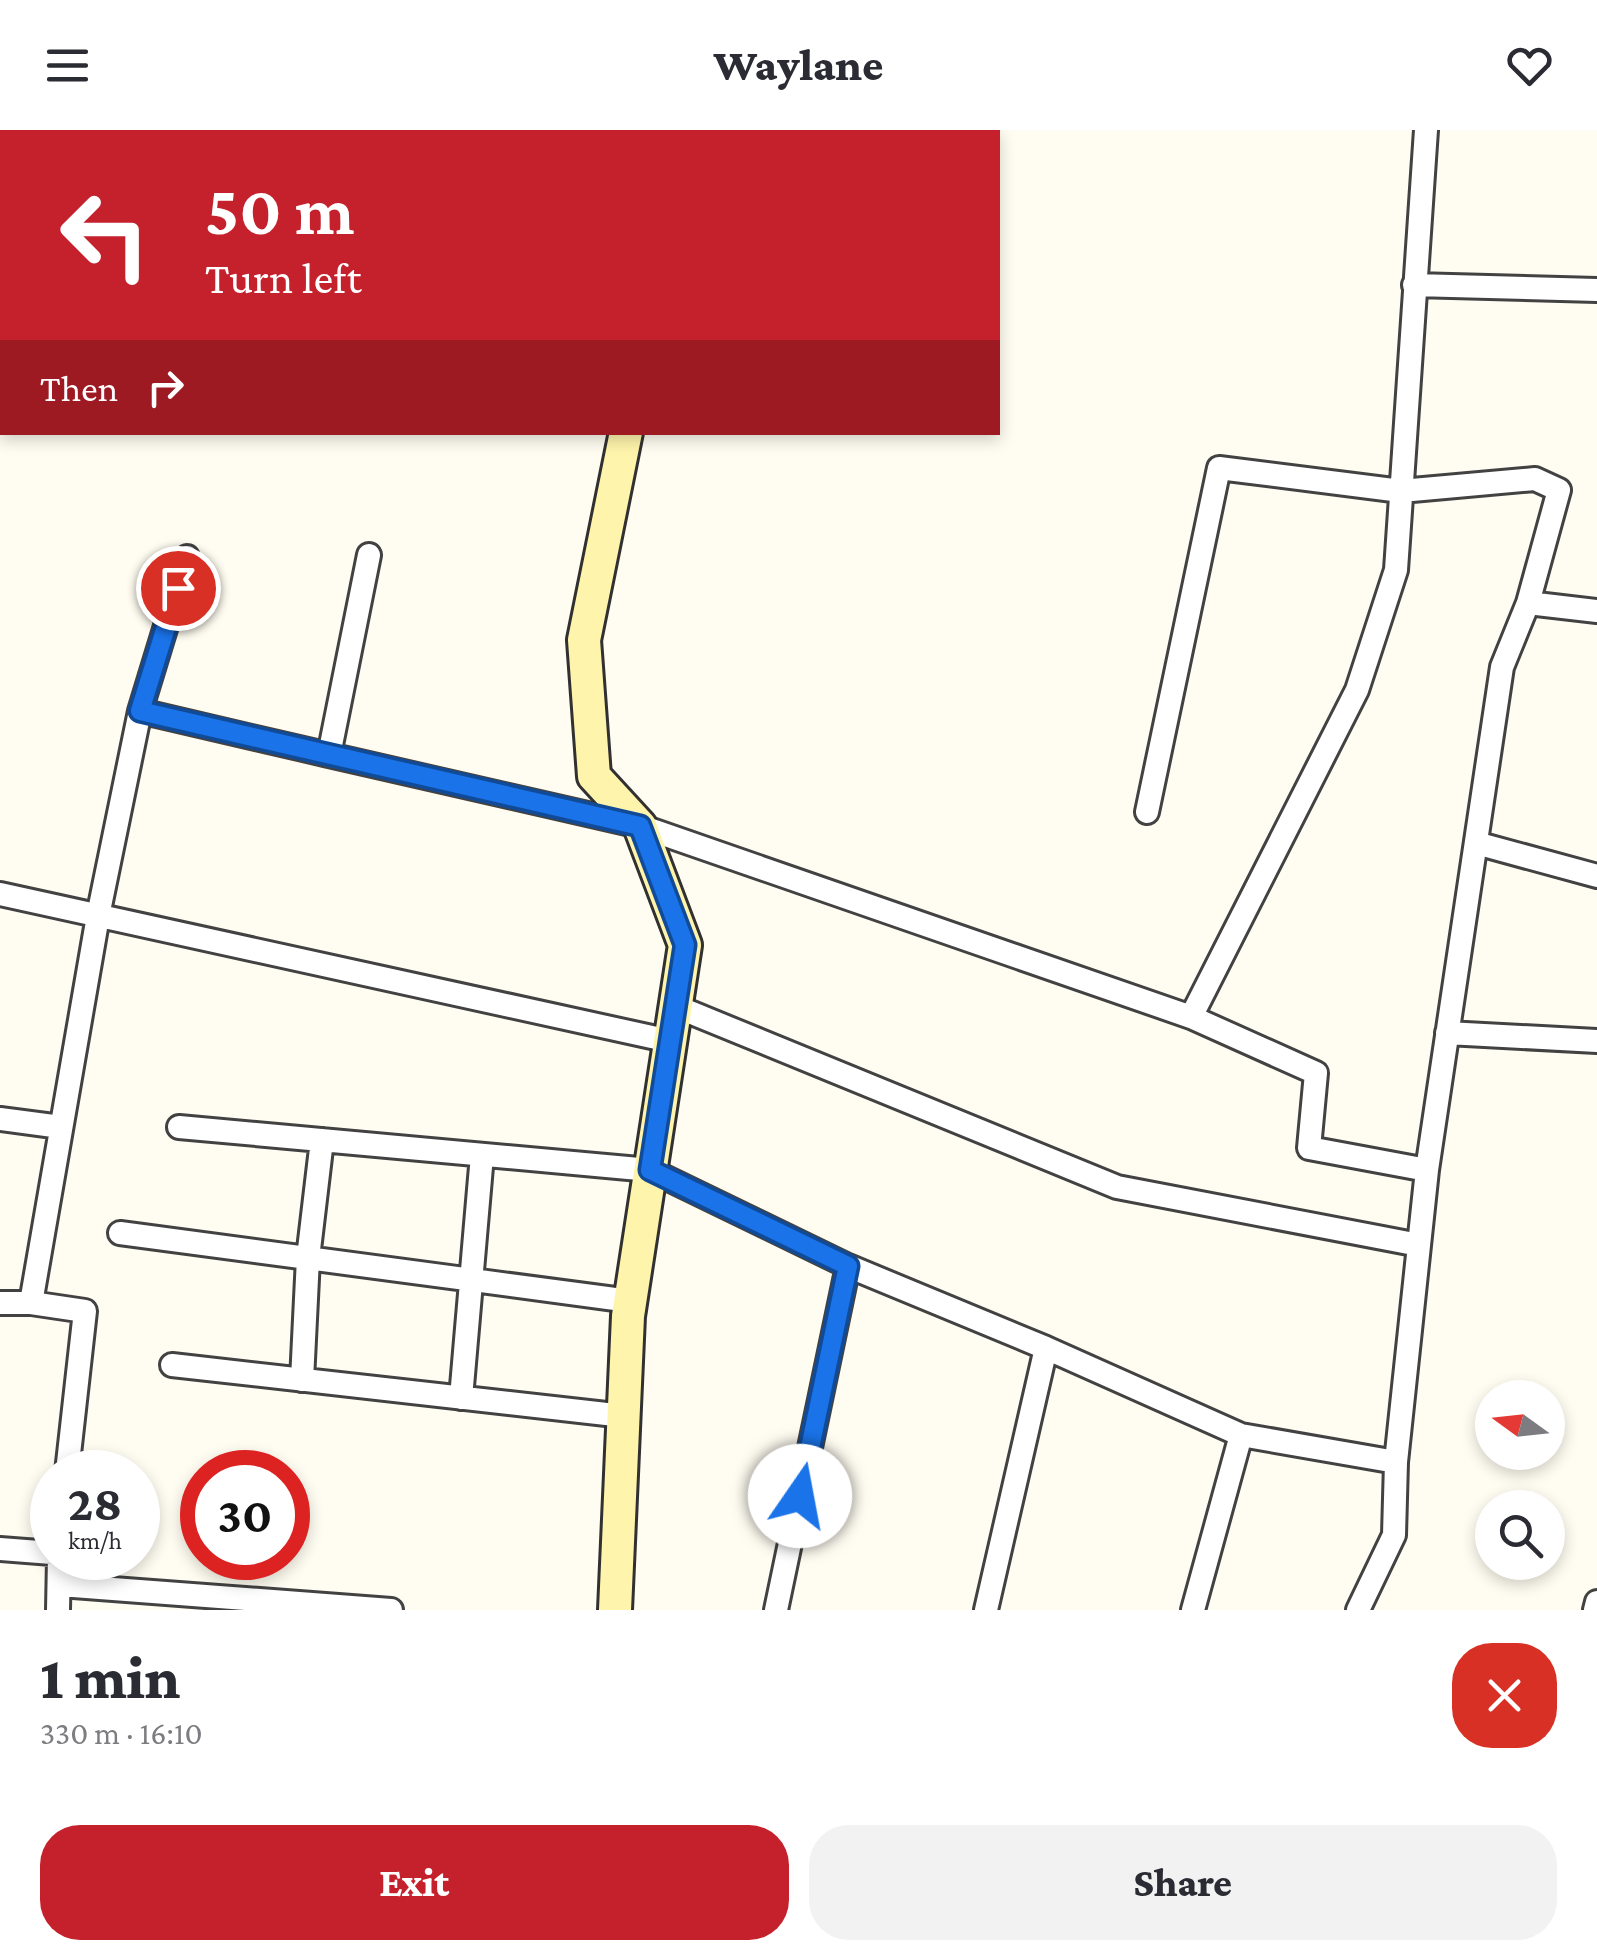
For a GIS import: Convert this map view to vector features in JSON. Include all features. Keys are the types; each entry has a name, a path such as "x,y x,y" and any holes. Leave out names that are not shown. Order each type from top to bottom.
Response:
{"street":[{"path":"1191,1017 1357,690 1396,570 1426,130"},
{"path":"1414,285 1597,290"},
{"path":"615,1610 630,1301 685,945 640,826 594,776 584,640 625,435"},
{"path":"1148,812 1218,468 1401,491 1535,479 1559,490 1528,603 1502,666 1427,1170 1396,1462 1394,1535 1358,1610"},
{"path":"329,754 369,555"},
{"path":"31,1303 98,916 140,711 187,557"},
{"path":"1528,603 1597,611"},
{"path":"140,711 640,826 1191,1017 1316,1074 1309,1148 1427,1170"},
{"path":"1476,843 1597,876"},
{"path":"0,894 670,1040"},
{"path":"675,1006 1116,1187 1419,1245"},
{"path":"1448,1033 1597,1040"},
{"path":"0,1119 61,1128"},
{"path":"179,1127 650,1170 848,1266 1242,1435 1396,1462"},
{"path":"302,1380 308,1258 322,1140"},
{"path":"460,1398 482,1154"},
{"path":"120,1233 630,1301"},
{"path":"776,1610 848,1266"},
{"path":"0,1303 85,1311 70,1450"},
{"path":"986,1610 1046,1348"},
{"path":"172,1365 624,1416"},
{"path":"1193,1610 1242,1435"},
{"path":"0,1549 30,1551"},
{"path":"58,1610 60,1580"},
{"path":"60,1585 391,1610"},
{"path":"1594,1610 1597,1602"}],"route":[{"path":"178,588 140,711 640,826 685,945 650,1170 848,1266 800,1496"}]}
